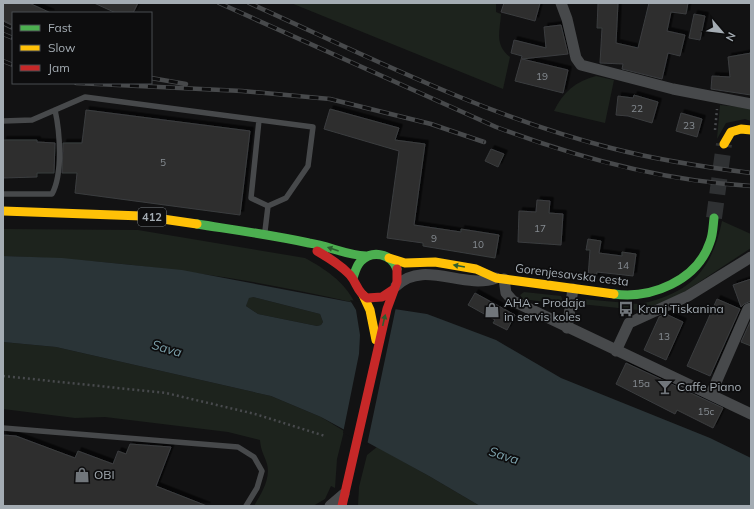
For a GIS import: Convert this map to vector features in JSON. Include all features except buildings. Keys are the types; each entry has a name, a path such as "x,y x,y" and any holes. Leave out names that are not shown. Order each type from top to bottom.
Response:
{"main road":[{"path":"724,144 731,132 741,129 751,130"},
{"name":"412","path":"3,211 142,216 265,234 323,245 352,255 366,256 378,254 389,258 398,274 387,309 347,477 342,506"},
{"name":"Gorenjesavska cesta","path":"389,258 405,263 434,262 476,269 500,279 627,296 640,295 664,290 686,277 699,262 709,244 714,218"},
{"name":"412","path":"299,241 332,260 353,278 358,291 363,295 370,310 374,325 377,353"},
{"path":"353,278 356,265 366,256"},
{"path":"363,295 376,299 390,294 395,287"}],"street":[{"path":"561,3 567,19 576,58 582,65 674,89 751,104"},
{"path":"616,351 629,323 688,296 751,257"},
{"name":"Gorenjesavska cesta","path":"395,287 403,279 411,275 425,274 479,282 500,279 508,298 567,328 751,414"},
{"path":"567,328 573,289"},
{"path":"711,394 748,309 751,308"},
{"path":"330,506 344,494 349,506"}],"lane":[{"path":"3,121 32,120 85,97 314,127 308,166 286,198 268,206 251,198 259,120"},
{"path":"3,194 52,194 57,186 60,133 56,110"},
{"path":"265,234 268,206"},
{"path":"3,428 238,447 254,456 262,471 257,488 246,506"}],"path":[{"path":"714,135 717,105"},
{"path":"3,376 166,393 255,414 325,436"}],"shaded area":[{"path":"291,3 496,3 496,12 501,14 499,32 500,42 505,52 510,57 503,89"},
{"path":"596,76 614,80 605,123 554,111 562,98 571,88 582,81"},
{"path":"720,105 751,108 751,121 745,119 726,123 717,139"},
{"path":"722,221 751,234 751,248 681,294 643,310 644,303 675,292 687,285 697,276 706,265 712,253 718,238"},
{"path":"3,229 138,230 305,258 327,271 340,282 351,295 355,303 312,293 224,277 180,271 92,261 3,256"},
{"path":"524,292 561,296 563,301 561,304 523,299 520,295"},
{"path":"249,297 320,314 323,322 321,325 317,326 258,314 246,306"},
{"path":"582,299 639,304 638,310 580,304"},
{"path":"3,342 56,347 271,396 321,417 344,431 337,459 335,488 331,486 325,499 313,506 254,506 265,486 268,475 267,464 260,440 228,432 105,417 75,418 3,409"},
{"path":"377,447 480,506 358,506 359,487 367,455"}],"water":[{"name":"Sava","path":"3,256 62,258 182,270 355,303 427,314 496,340 561,378 710,438 751,458 751,506 480,506 429,476 321,417 271,396 56,347 3,342","holes":["253,297 320,314 323,322 321,325 317,326 258,314 246,306 249,298"]}],"pier":[{"path":"350,300 396,307 367,445 343,433 359,354 360,335 356,310"}],"tunnel":[{"path":"714,218 724,144"}],"railway":[{"path":"219,3 496,127 558,149 653,173 685,179 751,186"},
{"path":"249,3 382,64 472,102 564,135 646,156 681,163 751,173"},
{"path":"3,23 12,28"},
{"path":"3,34 12,38"},
{"path":"3,61 12,65"},
{"path":"152,78 186,84"},
{"path":"97,84 242,91 330,99 431,124 484,142"}],"traffic: fast":[{"path":"614,294 628,295 657,290 684,277 704,256 711,239 714,218"},
{"path":"197,224 316,244 351,254 366,256"},
{"path":"353,278 359,263 370,255 376,254 390,259 397,269"}],"traffic: slow":[{"path":"724,144 731,132 741,129 751,130"},
{"path":"3,211 142,216 197,224"},
{"path":"389,258 405,263 435,262 476,269 496,278 614,294"},
{"path":"363,295 370,310 376,340"}],"traffic: jam":[{"path":"317,251 346,271 361,293 367,298 382,297 394,289"},
{"path":"342,506 387,309 397,282 397,269"}],"place":[{"name":"Kranj Tiskanina","path":"626,309"},
{"name":"AHA - Prodaja in servis koles","path":"492,310"},
{"name":"Caffe Piano","path":"665,387"},
{"name":"OBI","path":"82,475"}]}
